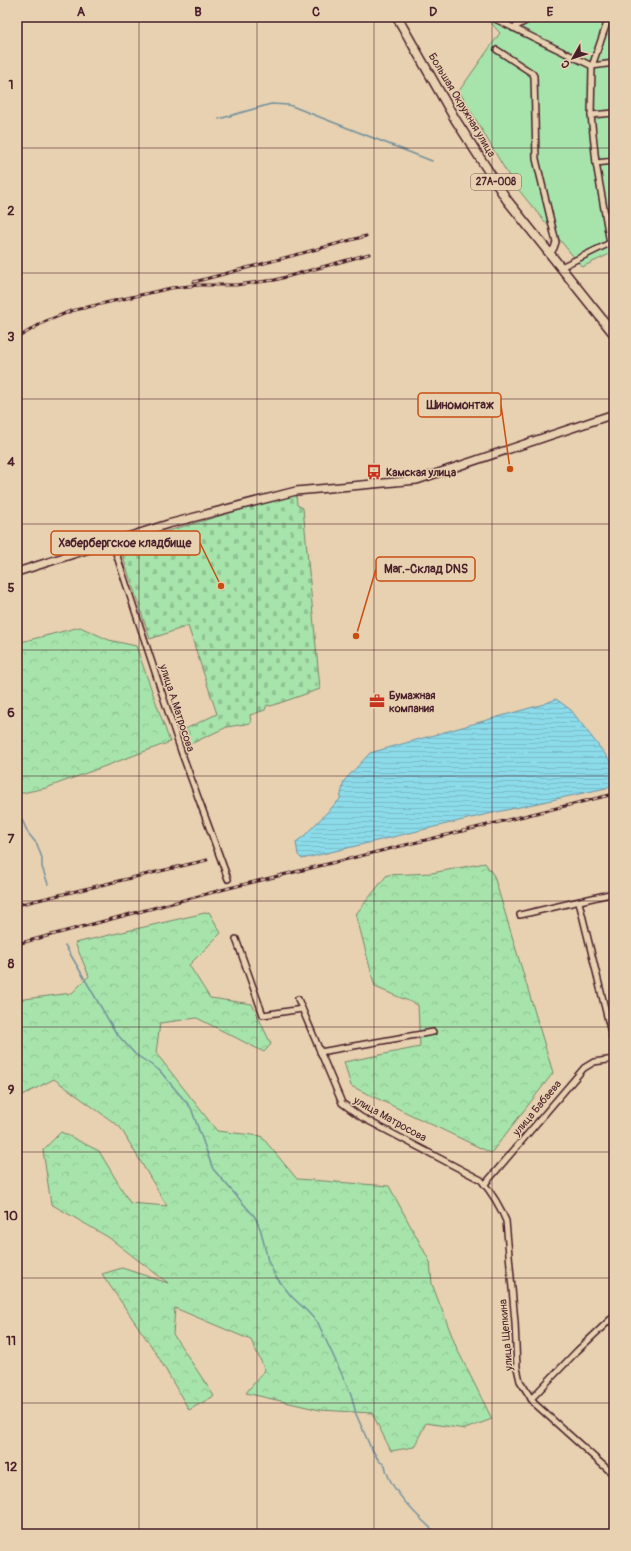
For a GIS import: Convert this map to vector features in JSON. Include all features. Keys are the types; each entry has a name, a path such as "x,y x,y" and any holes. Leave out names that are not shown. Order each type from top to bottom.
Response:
{"main road":[{"name":"Большая Окружная улица","path":"397,17 463,132 508,200 614,334"},
{"path":"17,572 168,524 296,491 417,480 614,414"}],"street":[{"path":"491,17 592,66 614,63"},
{"path":"513,28 533,17"},
{"path":"561,267 612,242 596,163 591,115 592,66 608,17"},
{"path":"497,50 532,73 534,76 536,159 556,242 550,254"},
{"path":"591,115 614,113"},
{"path":"596,163 614,161"},
{"name":"улица А.Матросова","path":"112,541 181,751 228,879"},
{"path":"520,915 614,893"},
{"path":"579,902 614,1045"},
{"path":"236,939 264,1015 302,1009"},
{"name":"улица Матросова","path":"298,999 339,1097 347,1108 361,1117 481,1180 485,1184"},
{"path":"320,1052 433,1032"},
{"name":"улица Бабаева","path":"485,1184 584,1068 594,1062 614,1059"},
{"name":"улица Щепкина","path":"485,1184 496,1199 506,1221 520,1381 531,1399 614,1475"},
{"path":"531,1399 577,1351 614,1316"}],"green space":[{"path":"486,17 614,17 614,252 582,267 513,183 459,91 500,33"},
{"path":"296,494 297,505 303,508 320,689 271,706 267,705 265,710 250,715 251,723 227,727 186,746 181,731 217,714 188,626 150,639 119,545"},
{"path":"80,627 109,640 136,646 170,742 46,788 17,794 17,643"},
{"path":"485,863 494,876 553,1073 491,1153 351,1086 344,1062 420,1047 418,1005 375,987 356,914 387,875 432,873"},
{"path":"209,912 221,933 189,965 210,998 252,1004 271,1044 264,1052 197,1018 160,1023 156,1053 217,1131 261,1136 297,1179 389,1186 430,1262 432,1284 457,1349 492,1419 465,1429 426,1423 414,1447 391,1451 372,1413 320,1410 246,1393 265,1370 251,1340 175,1308 173,1334 214,1396 189,1410 156,1353 102,1274 122,1268 168,1283 108,1237 51,1204 43,1150 61,1132 99,1151 130,1203 167,1206 120,1127 54,1079 17,1098 17,1000 72,993 89,976 75,943"}],"water":[{"path":"556,699 571,710 611,762 614,768 614,784 606,788 488,814 302,859 298,855 296,842 304,836 340,799 344,781 370,753 544,704"}],"waterway":[{"path":"219,119 271,104 289,105 432,161"},
{"path":"19,813 28,833 37,844 42,858 42,867 48,884"},
{"path":"65,945 116,1033 135,1054 159,1070 191,1108 213,1169 255,1217 261,1231 268,1261 276,1277 292,1297 318,1323 351,1394 356,1414 370,1446 379,1461 385,1465 387,1474 398,1493 413,1511 437,1534"}],"railway":[{"path":"194,282 366,236"},
{"path":"17,338 44,322 71,311 171,288 199,285 236,285 275,280 369,254"},
{"path":"17,944 229,888 614,794"},
{"path":"17,905 207,860"}],"place":[{"name":"Шиномонтаж","path":"510,469"},
{"name":"Камская улица","path":"374,472"},
{"name":"Хабербергское кладбище","path":"221,586"},
{"name":"Маг.-Склад DNS","path":"356,636"},
{"name":"Бумажная компания","path":"377,701"}]}
